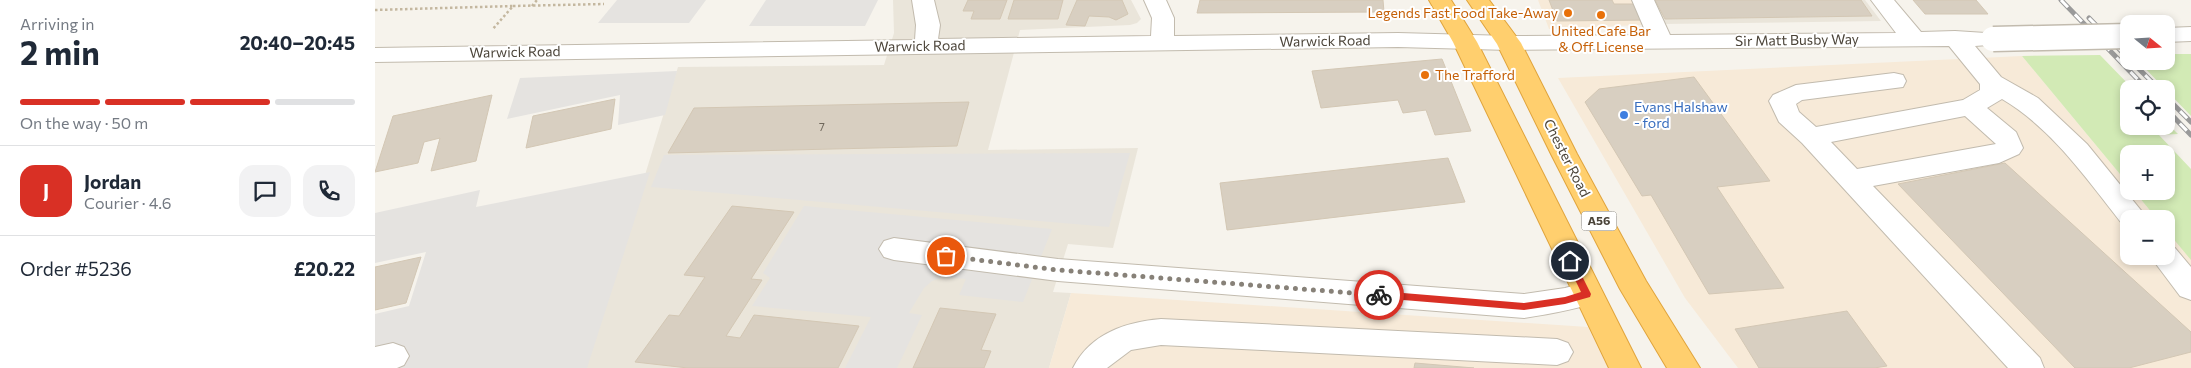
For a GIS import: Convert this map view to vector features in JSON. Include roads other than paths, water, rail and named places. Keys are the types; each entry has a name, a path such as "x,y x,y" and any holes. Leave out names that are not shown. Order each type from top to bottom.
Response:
{"highway":[{"path":"1440,0 1465,42 1587,294 1625,368"},
{"name":"Chester Road","path":"1478,0 1509,43 1564,154 1635,289 1684,368"}],"street":[{"path":"923,0 928,25 926,45"},
{"path":"1155,0 1163,18 1162,44"},
{"path":"1643,0 1663,42"},
{"path":"1882,0 1913,38"},
{"name":"Sir Matt Busby Way","path":"1465,42 1663,42 2120,36"},
{"path":"1955,38 1991,83 2029,104 2078,150 2127,210"},
{"name":"Warwick Road","path":"375,55 926,45 1398,40 1465,42"},
{"path":"1894,81 1796,93 1782,101 1788,116 1853,180 2028,368"},
{"path":"1811,137 1971,107 1993,94 1991,83"},
{"path":"1853,180 1999,154 2010,148 2007,138 1971,107"},
{"path":"894,249 1058,270 1524,306 1565,300 1587,294"},
{"path":"2172,265 2191,288"},
{"path":"1089,368 1103,351 1121,339 1140,333 1161,332 1557,352"}],"railway":[{"path":"2061,0 2138,80"},
{"path":"2089,18 2120,50"},
{"path":"2140,70 2150,80"},
{"path":"2175,106 2191,122"},
{"path":"2175,118 2191,135"}],"place":[{"name":"Legends Fast Food Take-Away","path":"1568,13"},
{"name":"United Cafe Bar & Off License","path":"1601,15"},
{"name":"The Trafford","path":"1425,75"},
{"name":"Evans Halshaw - ford","path":"1624,115"}]}
